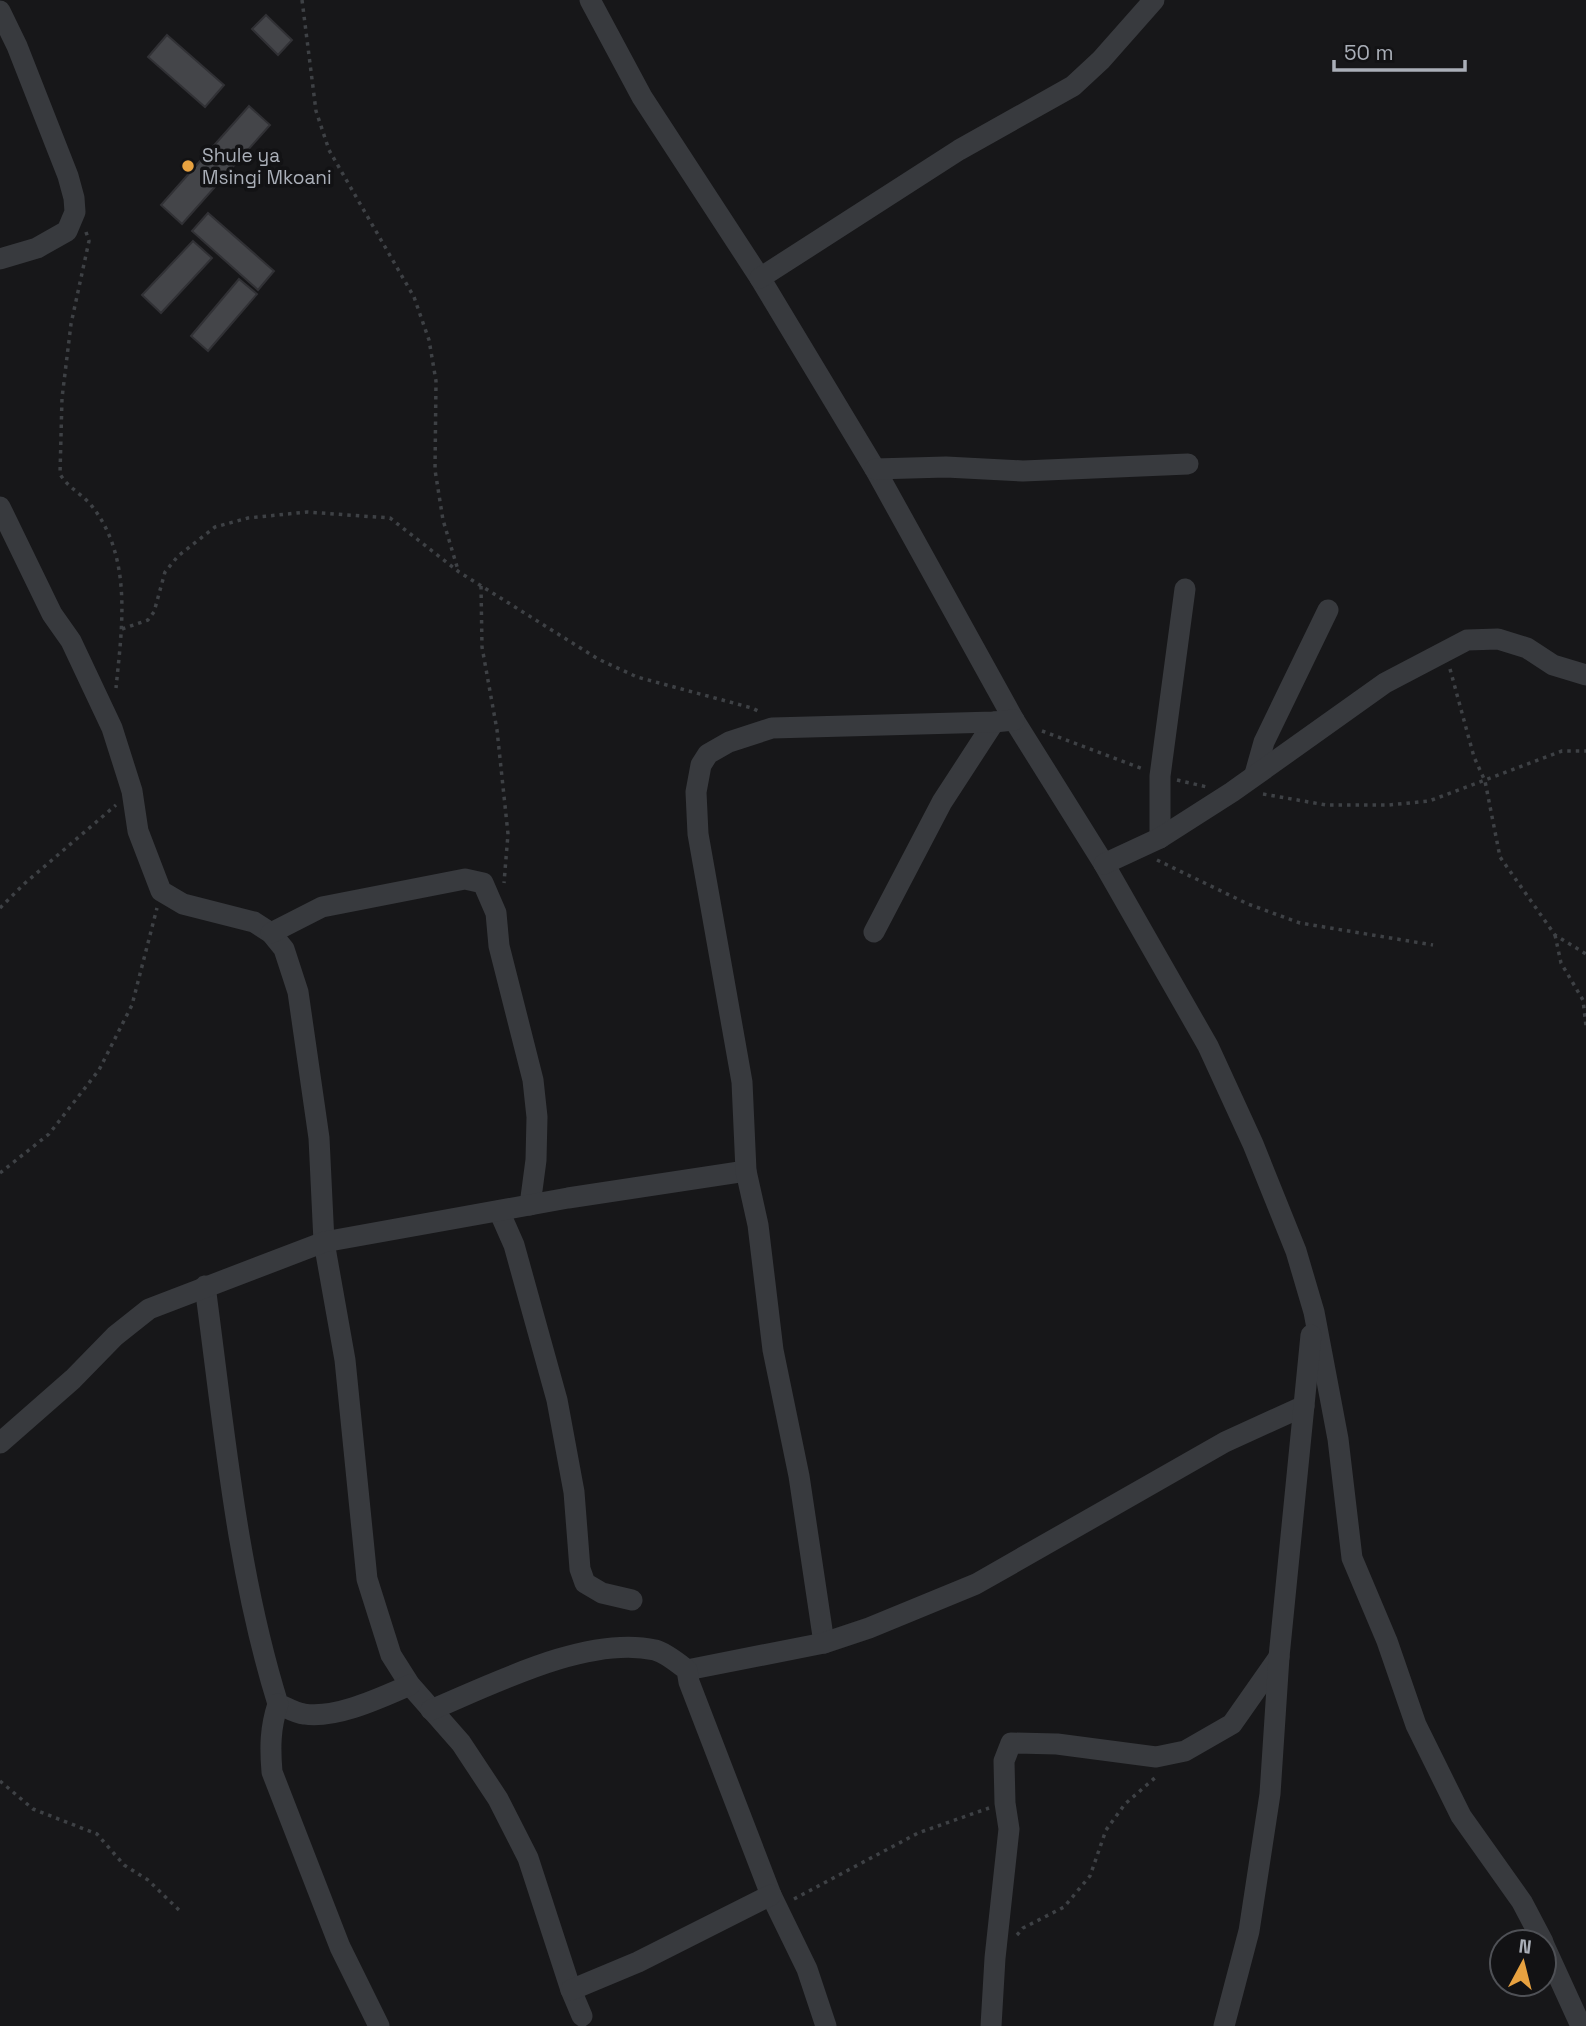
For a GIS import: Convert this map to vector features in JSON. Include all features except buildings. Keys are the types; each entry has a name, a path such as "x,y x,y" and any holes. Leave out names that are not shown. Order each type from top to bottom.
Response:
{"street":[{"path":"590,0 642,97 760,278 875,469 1004,721 1104,864 1213,1059 1253,1144 1296,1251 1314,1312 1338,1438 1352,1558 1387,1641 1416,1724 1455,1805 1521,1902 1535,1928"},
{"path":"760,278 958,150 1073,86 1101,60 1154,0"},
{"path":"0,10 68,176 75,212 67,231 37,248 0,259"},
{"path":"875,469 946,467 1023,471 1188,464"},
{"path":"0,507 52,614 71,641 111,728 132,791 138,831 161,891 183,904 254,922 271,933 284,949 298,992 319,1139 324,1241 345,1360 367,1579 391,1655 410,1685 461,1743 498,1799 528,1858 582,2016"},
{"path":"1160,838 1160,776 1185,589"},
{"path":"1255,774 1264,742 1328,610"},
{"path":"1104,864 1160,838 1232,792 1385,683 1467,640 1498,639 1527,648 1553,665 1586,675"},
{"path":"824,1643 799,1476 773,1350 758,1224 746,1171 742,1082 698,834 696,792 701,765 708,754 729,741 772,727 1004,721"},
{"path":"874,932 942,803 1004,721"},
{"path":"271,933 322,907 465,879 483,883 496,912 499,946 533,1080 537,1117 536,1160 530,1205"},
{"path":"0,1443 73,1379 115,1336 149,1309 324,1241 746,1171"},
{"path":"499,1212 513,1245 557,1400 574,1492 580,1569 585,1583 602,1593 632,1600"},
{"path":"205,1286 237,1525 264,1660 278,1704 272,1720 272,1772 340,1947 379,2026"},
{"path":"1224,2026 1249,1931 1270,1794 1279,1657 1314,1312"},
{"path":"431,1710 554,1661 600,1649 628,1647 658,1651 687,1670 824,1643 869,1628 976,1584 1225,1442 1304,1406"},
{"path":"991,2026 995,1958 1009,1829 1004,1761 1012,1743 1057,1744 1157,1757 1185,1751 1232,1724 1279,1657"},
{"path":"687,1670 689,1682 775,1901 807,1969 827,2026"},
{"path":"278,1704 302,1714 321,1714 370,1702 410,1685"},
{"path":"571,1990 775,1901"},
{"path":"1558,1976 1581,2026"}],"path":[{"path":"302,0 316,111 329,150 414,296 429,340 436,381 435,470 443,520 459,572"},
{"path":"75,212 84,225 89,240 71,324 62,398 61,474 66,484 90,505 111,538 123,589 122,629 115,691"},
{"path":"122,629 148,620 165,572 178,556 215,527 248,518 307,512 390,518 459,572 598,659 636,677 752,708 767,717 772,727"},
{"path":"481,586 482,647 497,730 508,834 504,885 496,912"},
{"path":"1444,651 1474,757 1485,781 1500,857 1555,935 1561,963 1583,1000 1586,1026"},
{"path":"1004,721 1160,776 1232,792 1274,794 1326,805 1389,805 1429,801 1562,751 1586,751"},
{"path":"0,908 132,791"},
{"path":"1133,849 1248,904 1300,923 1433,945"},
{"path":"0,1173 49,1134 99,1070 132,1005 161,891"},
{"path":"1555,935 1586,954"},
{"path":"995,1958 1023,1928 1063,1907 1090,1876 1106,1830 1125,1804 1185,1751"},
{"path":"0,1782 33,1809 97,1834 124,1865 148,1880 182,1913"},
{"path":"775,1901 918,1833 1005,1803"}],"place":[{"name":"Shule ya Msingi Mkoani","path":"188,166"}]}
